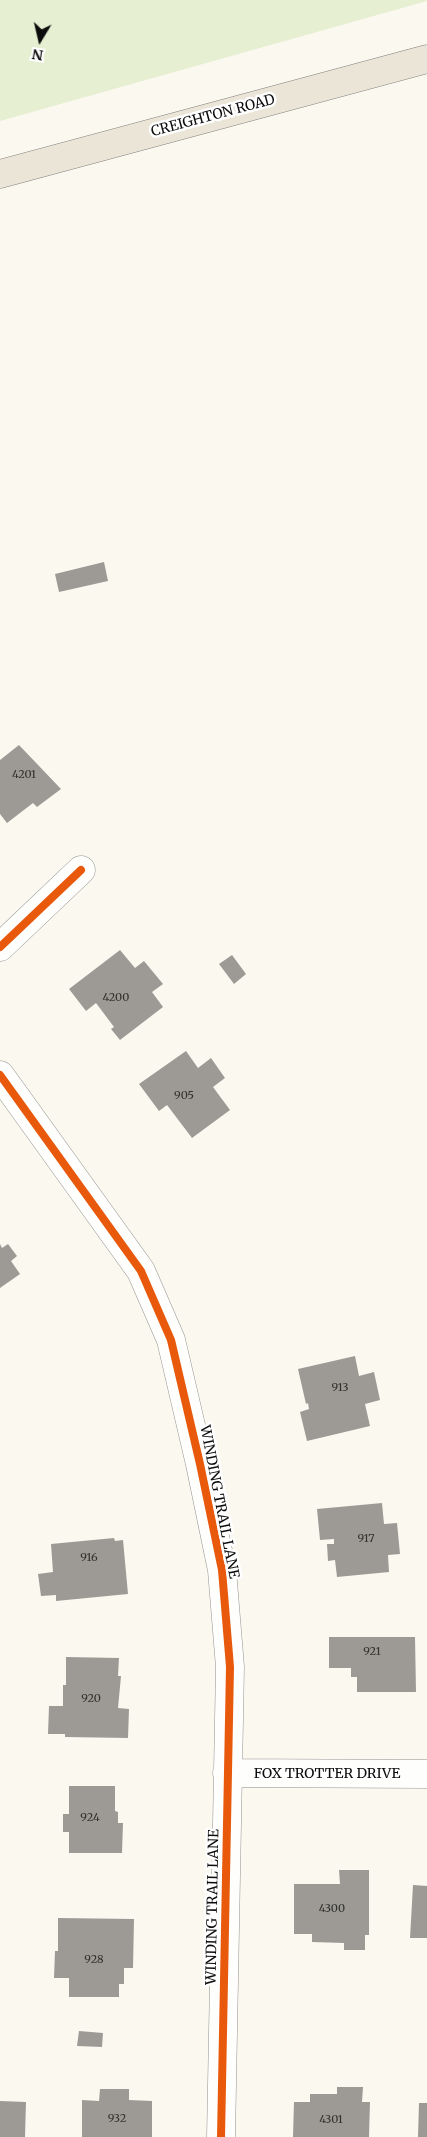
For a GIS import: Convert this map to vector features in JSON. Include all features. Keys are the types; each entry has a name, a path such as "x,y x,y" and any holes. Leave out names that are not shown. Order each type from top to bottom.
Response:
{"main road":[{"name":"CREIGHTON ROAD","path":"0,174 427,59"}],"street":[{"path":"0,947 81,870"},
{"name":"WINDING TRAIL LANE","path":"0,1075 141,1271 171,1340 200,1464 222,1570 230,1668 221,2137"},
{"name":"FOX TROTTER DRIVE","path":"228,1773 427,1774"}],"green space":[{"path":"0,0 427,0 427,1 0,121"}],"building":[{"path":"104,562 108,581 59,592 55,574"},
{"path":"19,745 61,789 37,807 33,803 7,823 0,814 0,760"},
{"path":"120,950 135,968 144,961 163,984 152,992 163,1007 120,1040 111,1029 114,1027 96,1003 86,1011 69,989"},
{"path":"232,955 246,974 234,984 219,964"},
{"path":"186,1051 198,1068 211,1058 225,1078 213,1087 230,1110 192,1138 167,1105 159,1111 139,1084"},
{"path":"0,1244 2,1248 8,1244 17,1256 11,1261 20,1274 0,1288"},
{"path":"355,1356 359,1376 374,1372 380,1400 365,1404 370,1426 307,1441 300,1412 309,1409 308,1403 306,1404 298,1369"},
{"path":"382,1503 384,1524 397,1523 400,1554 388,1555 389,1572 337,1577 335,1560 328,1561 327,1544 334,1544 334,1539 320,1540 317,1509"},
{"path":"114,1538 115,1541 123,1540 128,1594 56,1601 56,1595 41,1596 38,1574 53,1572 51,1544"},
{"path":"329,1637 415,1637 416,1692 357,1692 357,1677 351,1677 351,1668 329,1668"},
{"path":"66,1657 119,1658 118,1676 121,1676 118,1708 129,1709 128,1738 65,1737 65,1734 48,1734 49,1706 63,1706 63,1685 66,1685"},
{"path":"69,1786 115,1786 115,1811 118,1812 118,1823 123,1823 122,1853 69,1853 69,1832 63,1832 63,1814 69,1814"},
{"path":"339,1870 369,1870 369,1935 365,1935 365,1950 344,1950 344,1943 312,1942 312,1934 294,1934 294,1884 340,1884"},
{"path":"413,1885 427,1886 427,1938 410,1938"},
{"path":"58,1918 134,1919 133,1968 124,1968 124,1984 119,1984 119,1997 69,1997 69,1978 54,1978 55,1951 58,1951"},
{"path":"79,2031 103,2033 102,2047 77,2046"},
{"path":"337,2087 363,2087 362,2102 370,2102 369,2137 293,2137 294,2102 310,2102 310,2094 337,2094"},
{"path":"100,2089 129,2089 129,2100 152,2101 152,2137 82,2137 82,2100 99,2101"},
{"path":"0,2101 26,2102 25,2137 0,2137"},
{"path":"419,2103 427,2103 427,2137 418,2137"}],"cycle path":[{"path":"0,947 81,870"},
{"path":"0,1075 141,1271 171,1340 200,1464 222,1570 230,1667 221,2137"}]}
